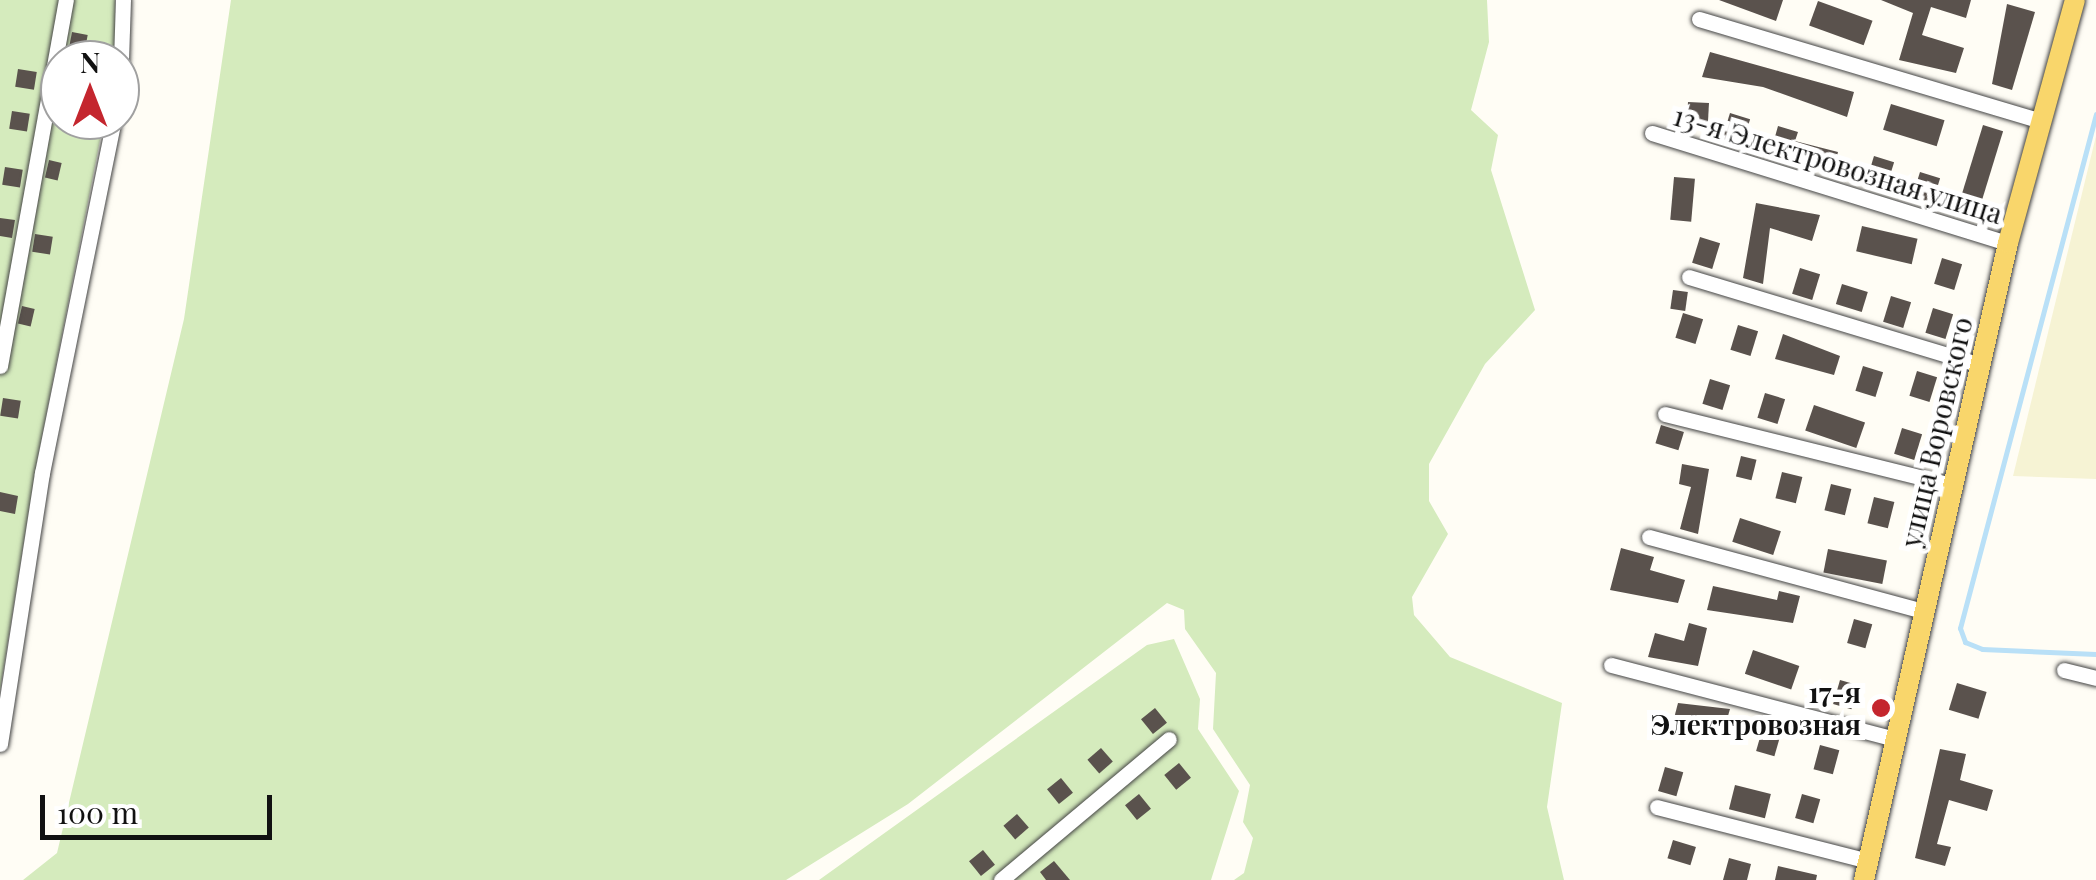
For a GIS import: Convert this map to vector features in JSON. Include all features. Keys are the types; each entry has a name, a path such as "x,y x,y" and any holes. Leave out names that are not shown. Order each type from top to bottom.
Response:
{"main road":[{"name":"улица Воровского","path":"1867,870 2008,243 2072,1"}],"street":[{"path":"0,366 66,0"},
{"path":"122,40 123,0"},
{"path":"1700,20 2042,121"},
{"name":"13-я Электровозная улица","path":"1652,132 2008,243"},
{"path":"0,744 42,473 110,140"},
{"path":"1689,277 1980,365"},
{"path":"1665,414 1951,485"},
{"path":"1649,537 1923,611"},
{"path":"1611,665 1895,739"},
{"path":"2064,670 2096,678"},
{"path":"1001,880 1169,739"},
{"path":"1657,807 1867,870"}],"shaded area":[{"path":"2096,136 2096,479 2013,476"}],"green space":[{"path":"0,0 115,0 115,40 40,40 40,140 100,140 35,472 0,691"},
{"path":"231,0 1487,0 1489,42 1471,110 1498,135 1491,170 1535,310 1485,364 1429,464 1429,501 1448,534 1412,597 1414,615 1450,657 1562,703 1547,807 1564,880 1234,880 1244,873 1253,838 1243,822 1250,785 1213,729 1216,673 1185,629 1184,610 1167,603 908,804 786,880 23,880 57,853 184,319"},
{"path":"1174,639 1200,699 1198,729 1239,791 1211,880 819,880 1147,645"}],"building":[{"path":"1719,0 1783,0 1776,21"},
{"path":"1881,0 1971,0 1966,18 1931,7 1922,35 1964,48 1956,73 1899,60 1913,13"},
{"path":"1818,1 1873,21 1864,45 1809,25"},
{"path":"2007,4 2035,12 2012,90 1992,84"},
{"path":"72,32 88,35 87,40 70,40"},
{"path":"1710,52 1854,92 1847,117 1763,87 1702,77"},
{"path":"18,69 37,72 34,90 15,87"},
{"path":"1688,102 1709,103 1708,129 1687,128"},
{"path":"1891,104 1945,120 1937,146 1883,130"},
{"path":"12,111 30,114 27,132 9,129"},
{"path":"1730,113 1750,119 1742,145 1722,139"},
{"path":"1983,125 2003,131 1982,201 1962,195"},
{"path":"1778,126 1798,132 1795,141 1838,152 1833,172 1771,151"},
{"path":"1874,156 1894,162 1886,188 1866,182"},
{"path":"49,160 62,163 58,180 45,178"},
{"path":"5,167 23,170 20,188 2,185"},
{"path":"1920,172 1940,178 1932,203 1912,197"},
{"path":"1674,177 1695,179 1691,222 1670,220"},
{"path":"1756,203 1820,215 1812,241 1770,228 1763,284 1743,278"},
{"path":"0,218 15,220 12,238 0,236"},
{"path":"1862,226 1918,239 1912,264 1856,251"},
{"path":"35,234 53,237 50,255 32,252"},
{"path":"1700,237 1720,243 1712,269 1692,263"},
{"path":"1942,258 1962,264 1954,290 1934,284"},
{"path":"1800,268 1820,274 1812,300 1792,294"},
{"path":"1842,284 1868,292 1862,312 1836,304"},
{"path":"1673,290 1688,292 1685,311 1670,309"},
{"path":"1891,296 1911,302 1903,328 1883,322"},
{"path":"22,306 35,309 31,326 18,324"},
{"path":"1933,308 1953,314 1945,339 1925,333"},
{"path":"1683,313 1703,319 1695,344 1675,338"},
{"path":"1738,325 1758,331 1750,356 1730,350"},
{"path":"1783,334 1840,356 1834,375 1775,359"},
{"path":"1863,366 1883,372 1875,397 1855,391"},
{"path":"1917,371 1937,377 1929,402 1909,396"},
{"path":"1710,379 1730,385 1722,410 1702,404"},
{"path":"1765,393 1785,399 1777,424 1757,418"},
{"path":"3,398 21,401 18,419 0,416"},
{"path":"1814,405 1865,423 1856,448 1805,431"},
{"path":"1661,425 1684,432 1678,450 1655,443"},
{"path":"1902,428 1922,434 1914,460 1894,454"},
{"path":"1741,456 1757,460 1751,480 1736,476"},
{"path":"1682,464 1709,469 1698,534 1680,529 1691,487 1679,484"},
{"path":"1782,472 1802,477 1796,503 1775,498"},
{"path":"1831,484 1851,489 1845,515 1824,510"},
{"path":"0,492 18,496 15,514 0,511"},
{"path":"1874,497 1894,502 1888,528 1867,523"},
{"path":"1740,518 1781,531 1773,555 1732,542"},
{"path":"1621,548 1654,557 1650,570 1685,580 1678,603 1610,590"},
{"path":"1828,549 1887,560 1882,584 1823,573"},
{"path":"1713,586 1777,600 1779,591 1800,596 1793,623 1707,610"},
{"path":"1854,619 1872,624 1865,648 1847,643"},
{"path":"1689,623 1707,628 1698,666 1648,657 1655,633 1684,641"},
{"path":"1753,650 1799,666 1791,690 1745,674"},
{"path":"1840,680 1858,685 1851,709 1833,704"},
{"path":"1957,683 1987,692 1978,719 1949,710"},
{"path":"1678,703 1730,709 1723,733 1672,726"},
{"path":"1155,708 1167,723 1153,734 1141,719"},
{"path":"1763,727 1781,732 1774,756 1756,751"},
{"path":"1820,745 1839,750 1833,774 1814,769"},
{"path":"1101,748 1113,762 1099,773 1087,760"},
{"path":"1940,749 1966,754 1960,780 1993,790 1987,811 1949,800 1937,844 1951,847 1945,866 1915,858"},
{"path":"1179,763 1191,778 1176,790 1164,775"},
{"path":"1665,767 1683,772 1676,796 1658,791"},
{"path":"1061,778 1073,793 1059,804 1047,789"},
{"path":"1735,785 1771,794 1765,818 1729,809"},
{"path":"1139,794 1151,809 1137,820 1125,805"},
{"path":"1802,794 1820,799 1813,823 1795,818"},
{"path":"1017,814 1029,828 1015,839 1003,826"},
{"path":"1673,840 1696,847 1690,865 1667,858"},
{"path":"983,850 995,865 981,876 969,861"},
{"path":"1729,858 1751,864 1747,880 1723,880"},
{"path":"1054,861 1070,880 1046,880 1040,872"},
{"path":"1778,866 1817,875 1816,880 1775,880"}],"waterway":[{"path":"2096,114 1960,628 1965,642 1982,649 2096,654"}],"place":[{"name":"17-я Электровозная","path":"1881,708"}]}
